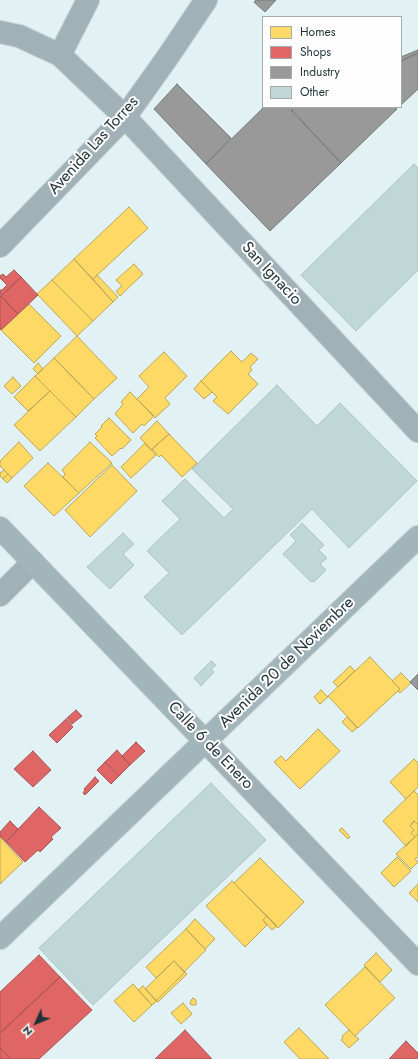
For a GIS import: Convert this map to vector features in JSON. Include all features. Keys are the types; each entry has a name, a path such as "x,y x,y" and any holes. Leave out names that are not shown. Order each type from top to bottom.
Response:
{"main road":[{"name":"Calle 6 de Enero","path":"0,528 205,741"},
{"name":"Avenida 20 de Noviembre","path":"0,938 418,538"}],"street":[{"path":"0,32 19,36 60,54 88,0"},
{"name":"Avenida Las Torres","path":"0,246 125,117 206,0"},
{"name":"San Ignacio","path":"60,54 125,117 418,432"},
{"path":"0,595 33,562"},
{"name":"Calle 6 de Enero","path":"205,741 418,964"}],"building: Homes":[{"path":"129,207 148,228 93,279 74,259"},
{"path":"74,259 113,302 93,321 52,280"},
{"path":"134,264 143,274 120,296 116,291 122,286 116,280"},
{"path":"97,275 118,297 113,302 93,279"},
{"path":"52,280 93,321 77,336 37,294"},
{"path":"29,304 61,336 34,363 1,330"},
{"path":"77,336 117,378 94,399 54,358"},
{"path":"231,351 242,362 251,353 258,359 250,367 252,370 248,374 258,384 228,414 213,401 217,397 201,381"},
{"path":"164,352 187,376 165,398 170,404 155,418 137,399 149,387 139,376"},
{"path":"54,358 94,399 76,417 35,376"},
{"path":"38,363 43,369 38,374 33,369"},
{"path":"35,376 50,391 28,411 14,397"},
{"path":"13,377 21,386 12,394 4,386"},
{"path":"201,381 212,392 204,399 194,389"},
{"path":"50,391 76,417 40,451 14,425"},
{"path":"130,392 154,416 144,426 142,424 133,433 115,414 123,404 121,402"},
{"path":"109,418 131,440 112,456 95,438 97,436 95,434"},
{"path":"157,421 169,434 151,450 140,438"},
{"path":"169,434 197,463 182,477 161,455 159,457 152,449"},
{"path":"19,442 33,458 12,478 0,466 0,461"},
{"path":"90,442 112,463 79,493 63,477 65,474 62,470"},
{"path":"145,443 156,455 131,478 121,467"},
{"path":"48,463 79,493 54,516 24,486"},
{"path":"112,465 137,491 90,537 65,510"},
{"path":"4,470 8,474 3,479 0,476 0,473"},
{"path":"8,474 12,478 7,483 3,479"},
{"path":"370,657 400,689 358,728 328,696"},
{"path":"350,666 355,671 338,687 333,682"},
{"path":"401,673 411,683 400,693 398,691 400,689 392,681"},
{"path":"321,690 328,697 320,704 314,697"},
{"path":"347,717 357,728 352,732 342,722"},
{"path":"318,729 340,751 300,789 274,762 281,756 286,761"},
{"path":"414,759 418,763 418,787 406,799 390,782"},
{"path":"414,791 418,795 418,825 414,821 410,826 414,830 411,833 415,837 406,846 383,821"},
{"path":"414,821 418,825 418,834 415,837 411,833 414,830 410,826"},
{"path":"342,828 350,837 348,839 339,830"},
{"path":"418,834 418,857 415,859 418,862 411,869 396,854"},
{"path":"0,837 23,862 0,884"},
{"path":"397,857 411,871 394,887 381,873"},
{"path":"260,858 304,902 278,928 234,883"},
{"path":"232,881 267,916 263,920 267,925 245,947 206,906"},
{"path":"418,884 418,902 409,893"},
{"path":"267,916 277,926 272,930 263,920"},
{"path":"195,919 215,939 205,949 186,929"},
{"path":"186,929 206,950 184,972 174,961 156,978 146,967"},
{"path":"376,953 392,970 380,982 364,965"},
{"path":"174,961 185,972 156,1001 145,989"},
{"path":"365,967 395,998 355,1036 325,1005"},
{"path":"185,972 187,974 158,1002 156,1001"},
{"path":"133,984 152,1005 134,1022 114,1001"},
{"path":"143,986 157,1001 152,1005 138,990"},
{"path":"193,998 196,1000 196,1005 190,1004"},
{"path":"183,1003 192,1014 181,1024 171,1013"},
{"path":"299,1028 329,1059 300,1059 284,1042"},
{"path":"349,1030 359,1039 349,1048 341,1040 343,1038 342,1036"}],"building: Shops":[{"path":"14,270 21,277 1,296 0,290 7,285 0,278 0,276 3,274 6,277"},
{"path":"21,277 38,295 18,314 1,296"},
{"path":"1,296 18,314 1,330 0,297"},
{"path":"76,710 82,716 72,724 67,718"},
{"path":"66,719 73,727 57,743 49,735"},
{"path":"136,742 145,751 130,765 122,756"},
{"path":"117,750 130,765 119,776 105,762"},
{"path":"33,751 51,770 33,787 14,769"},
{"path":"105,762 119,776 111,784 97,770"},
{"path":"95,777 99,781 85,795 83,793 85,790 84,789"},
{"path":"39,807 61,828 51,837 53,839 40,852 38,850 25,862 6,842"},
{"path":"10,821 18,829 6,842 0,836 0,832"},
{"path":"39,955 60,977 0,1033 0,992"},
{"path":"60,977 92,1010 39,1059 11,1059 0,1048 0,1033"},
{"path":"185,1030 212,1059 155,1059"},
{"path":"406,1041 418,1053 418,1059 389,1059"},
{"path":"0,1048 11,1059 0,1059"}],"building: Industry":[{"path":"256,0 276,0 265,12 254,2"},
{"path":"418,50 418,53 402,61 402,57"},
{"path":"418,53 418,89 402,104 402,61"},
{"path":"177,84 231,138 206,164 154,109"},
{"path":"263,108 289,108 341,163 270,231 206,164"},
{"path":"396,108 397,109 341,163 291,109"},
{"path":"418,674 418,690 410,682"}],"building: Other":[{"path":"414,164 418,168 418,270 356,331 301,275"},
{"path":"277,385 317,426 340,403 417,481 349,548 312,509 182,635 144,597 169,573 147,551 180,519 162,501 185,479 224,518 233,509 192,469"},
{"path":"302,523 324,545 319,550 327,558 320,564 326,570 314,582 311,582 283,554 296,541 290,535"},
{"path":"123,533 134,544 123,554 134,565 110,589 87,567"},
{"path":"211,661 216,665 211,670 214,672 201,686 194,678"},
{"path":"211,783 266,840 93,1005 39,948"}]}
